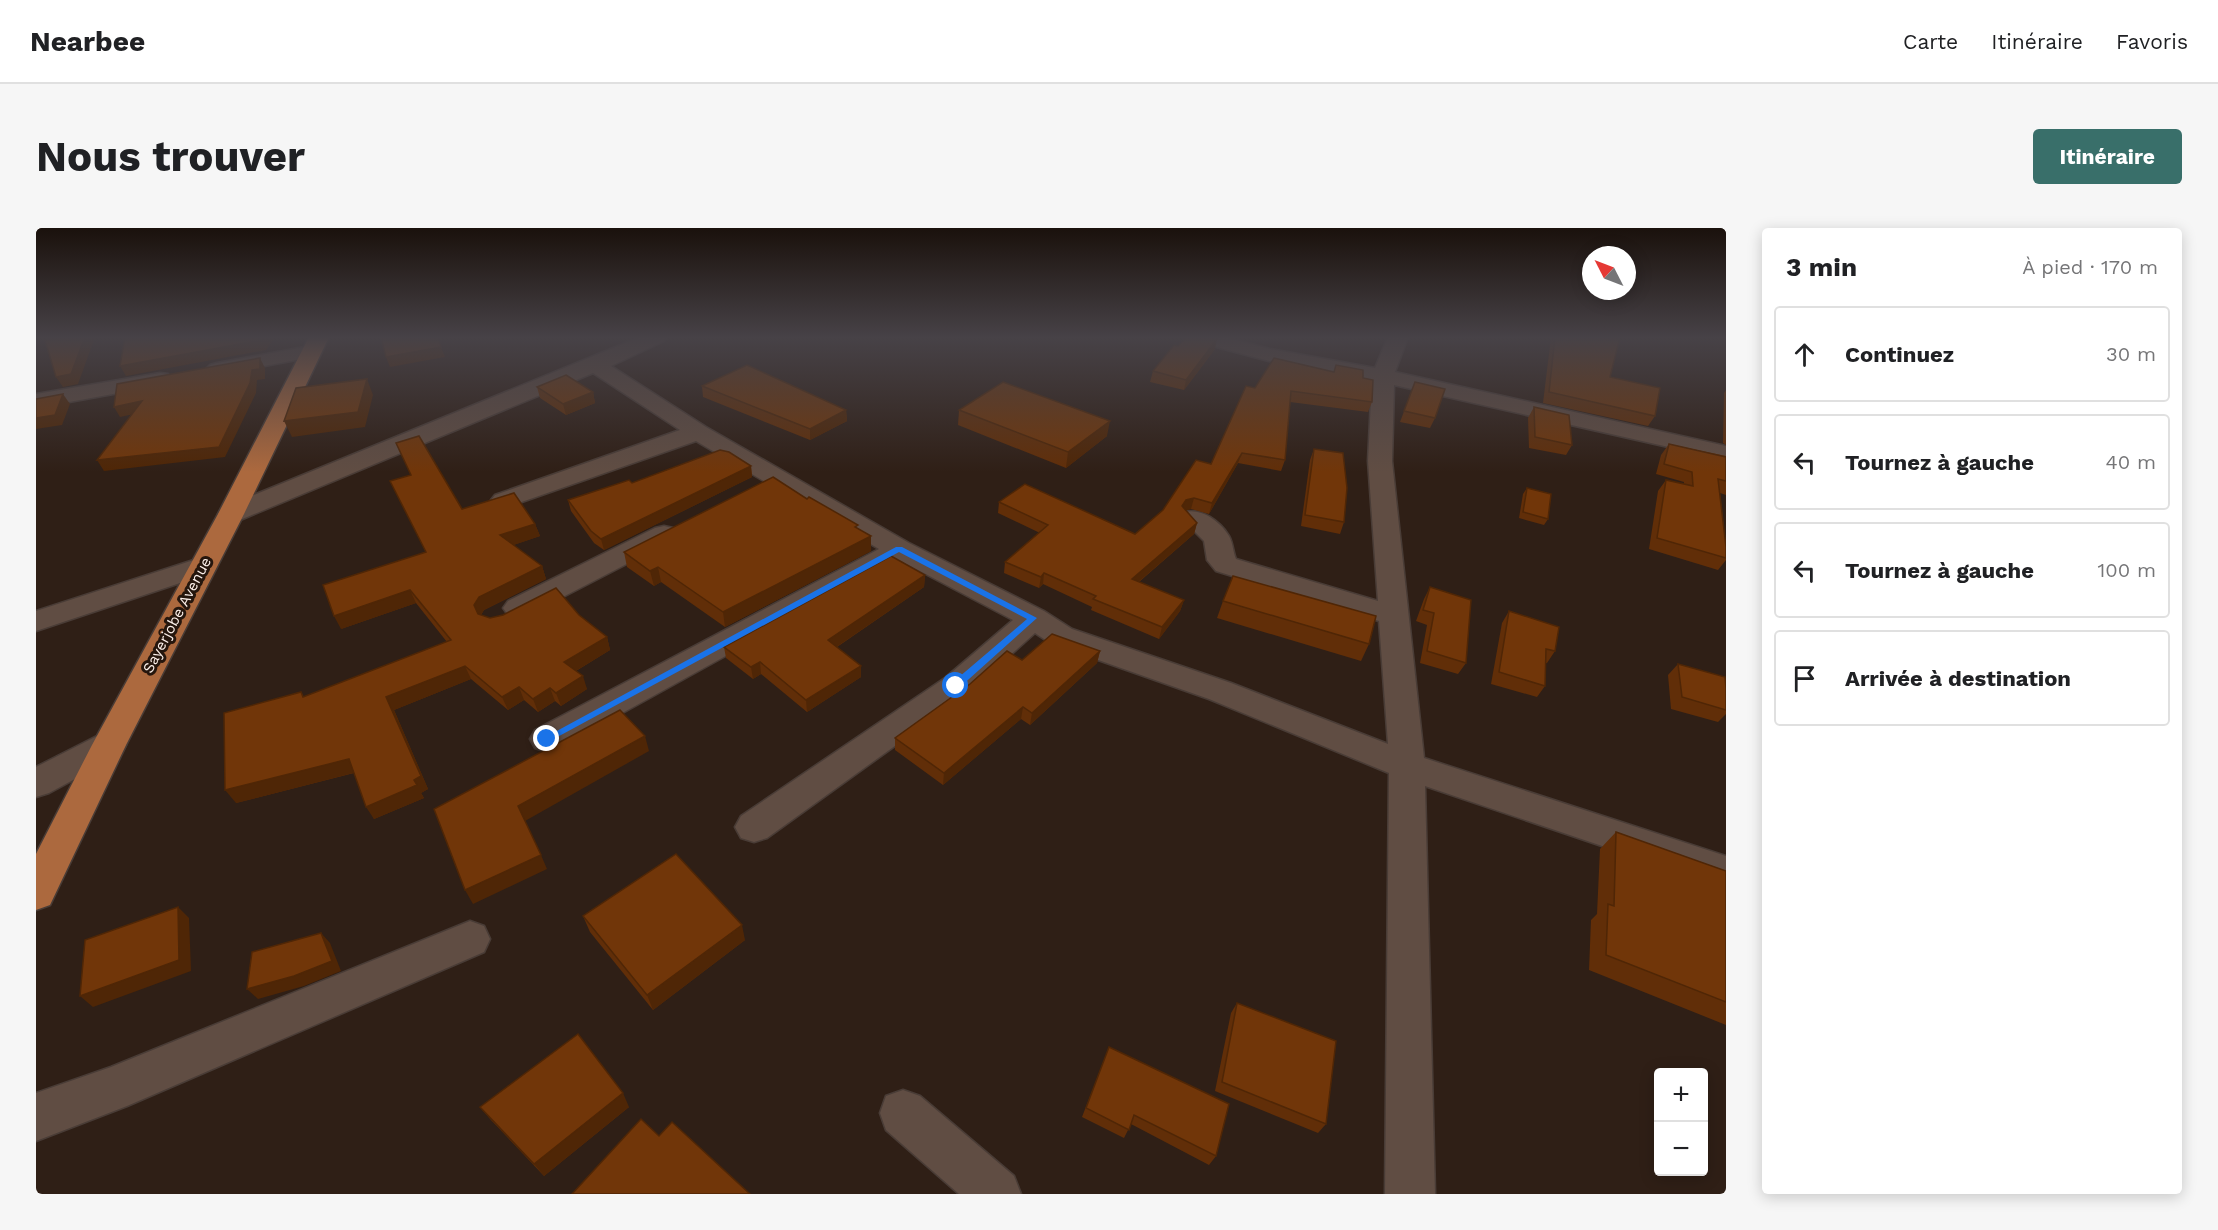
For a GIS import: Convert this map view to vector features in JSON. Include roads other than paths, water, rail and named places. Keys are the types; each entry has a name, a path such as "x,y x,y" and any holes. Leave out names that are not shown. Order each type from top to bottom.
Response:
{"main road":[{"name":"Sayerjobe Avenue","path":"36,893 109,745 231,514 296,382"}],"street":[{"path":"36,401 144,382"},
{"path":"231,514 553,382"},
{"path":"621,382 698,432 776,478 899,549 1033,618 1060,636 1220,691 1407,766 1726,873"},
{"path":"1383,382 1380,461 1407,766 1410,1194"},
{"path":"1410,382 1726,453"},
{"path":"504,500 698,432"},
{"path":"745,494 776,478"},
{"path":"1194,518 1217,538 1221,560 1226,565 1393,615"},
{"path":"496,619 682,525"},
{"path":"547,739 899,549"},
{"path":"36,621 203,566"},
{"path":"754,827 956,686 1033,618"},
{"path":"36,783 109,745"},
{"path":"36,1117 111,1090 470,939"},
{"path":"903,1113 996,1194"}]}
